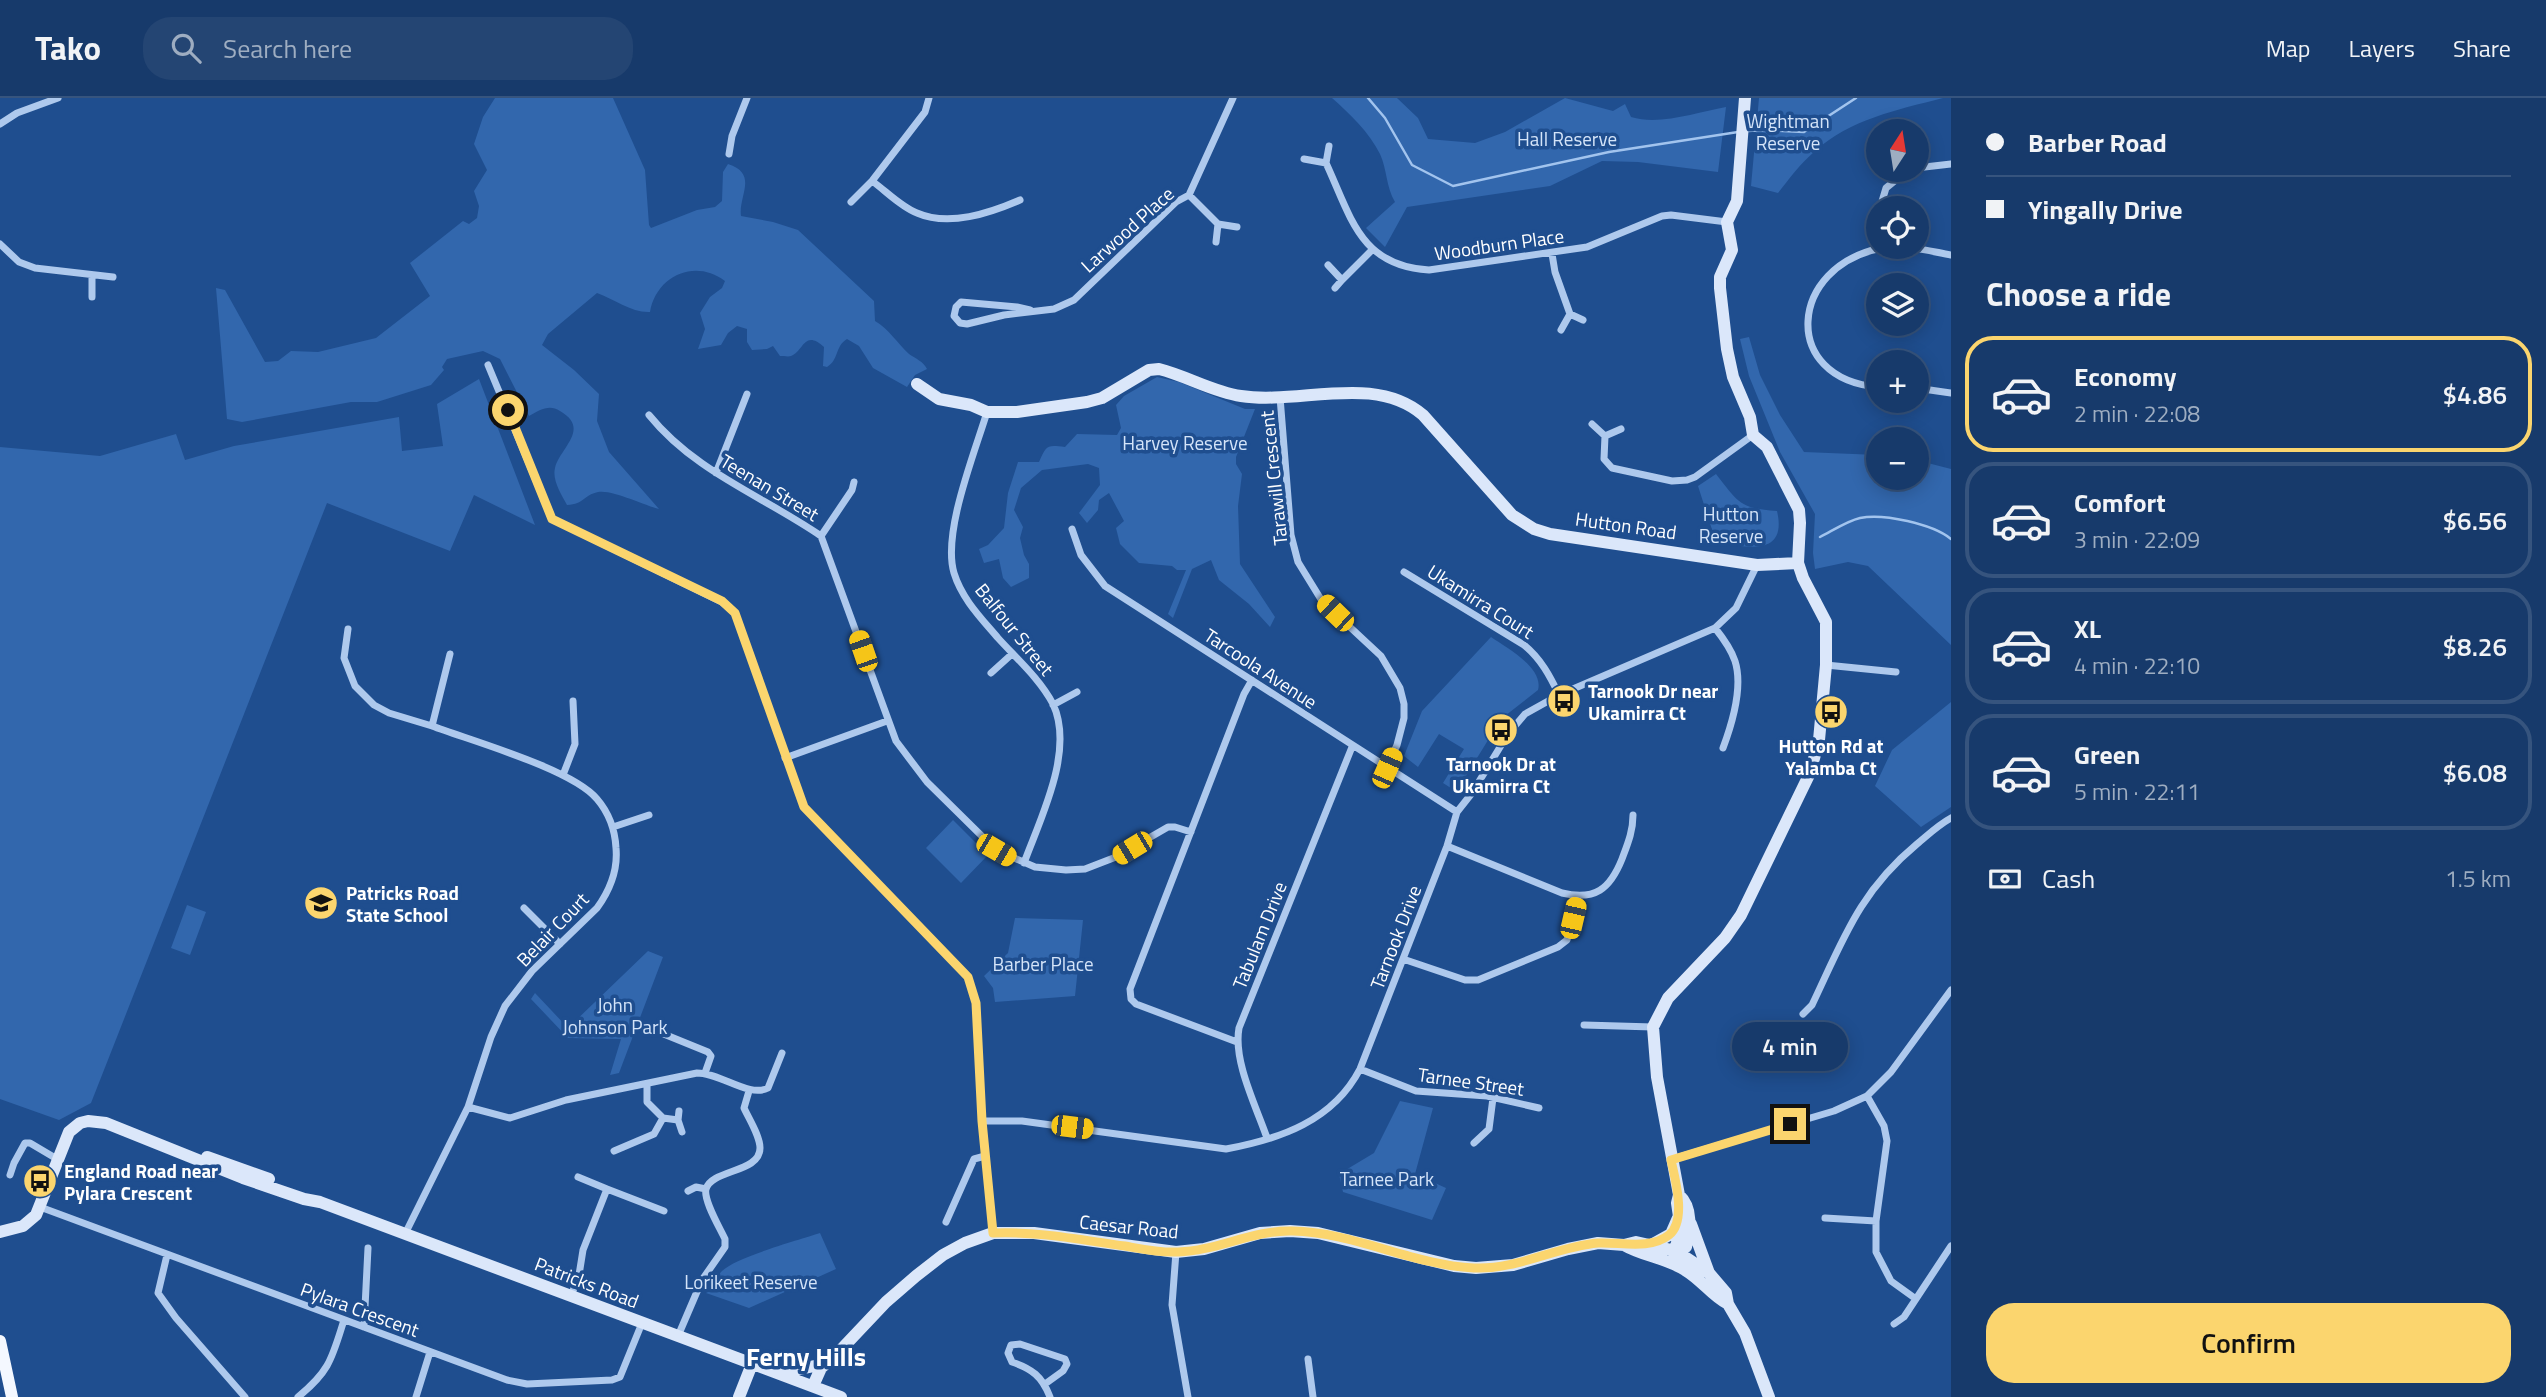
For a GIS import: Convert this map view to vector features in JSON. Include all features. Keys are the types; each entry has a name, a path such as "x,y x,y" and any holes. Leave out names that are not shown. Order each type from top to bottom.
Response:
{"main road":[{"path":"0,1340 12,1397"}],"street":[{"path":"0,124 17,113 58,98"},
{"path":"729,154 732,136 747,98"},
{"path":"851,202 872,181 925,111 929,98"},
{"name":"Larwood Place","path":"1030,310 961,302 956,307 954,316 960,323 967,324 1030,310 1054,309 1074,300 1176,202 1189,195 1233,98"},
{"path":"1677,1258 1689,1235 1677,1203 1679,1195 1657,1077 1653,1027 1668,998 1732,929 1810,774 1819,740 1826,665 1826,622 1798,563 1801,523 1799,510 1767,447 1753,435 1750,417 1739,394 1727,349 1720,277 1731,250 1727,222 1737,201 1745,98"},
{"path":"1304,159 1326,163 1329,146"},
{"name":"Woodburn Place","path":"1326,163 1355,229 1372,250 1387,260 1412,269 1429,270 1552,254 1606,241 1662,216 1681,215 1727,222"},
{"path":"1929,167 1951,164"},
{"path":"872,181 917,214 947,220 998,209 1020,200"},
{"path":"1884,196 1886,188 1893,182"},
{"path":"1189,195 1218,224 1237,228"},
{"path":"1216,242 1218,224"},
{"path":"0,244 19,262 35,268 113,277"},
{"path":"1335,288 1372,250"},
{"path":"1929,251 1951,255"},
{"path":"1866,253 1850,258 1828,274 1814,293 1808,322 1814,350 1829,369 1858,385 1866,386"},
{"path":"1552,254 1555,272 1570,314 1583,320"},
{"path":"1328,265 1342,280"},
{"path":"92,276 92,297"},
{"path":"1560,330 1570,314"},
{"path":"488,365 552,519 722,601 735,613 804,807 968,977 976,1003 982,1121 993,1233"},
{"name":"Hutton Road","path":"917,384 939,399 971,405 987,412 1017,412 1087,402 1102,398 1149,370 1159,369 1233,395 1260,398 1366,393 1387,396 1412,405 1512,515 1534,528 1550,534 1757,565 1798,563"},
{"path":"1929,390 1951,393"},
{"path":"716,474 747,394"},
{"name":"Tarawill Crescent","path":"1280,397 1292,535 1298,562 1322,601 1381,656 1400,688 1404,718 1387,768"},
{"name":"Balfour Street","path":"987,412 953,525 953,571 968,604 1041,685 1053,705 1059,724 1060,744 1056,770 1024,863"},
{"name":"Teenan Street","path":"649,415 687,454 821,536 887,722 903,753 996,850 1024,863 1046,869 1085,869 1116,857 1168,827 1191,832"},
{"path":"1592,424 1605,436 1604,458 1612,468 1672,481 1695,477 1753,435"},
{"path":"1605,436 1621,429"},
{"path":"821,536 852,490 854,482"},
{"name":"Tarcoola Avenue","path":"1072,529 1081,555 1105,586 1457,812"},
{"name":"Tarnook Drive","path":"982,1121 1022,1121 1226,1149 1309,1123 1327,1111 1360,1069 1447,846 1457,812 1517,722 1537,706 1559,695 1716,628 1736,608 1757,565"},
{"name":"Ukamirra Court","path":"1404,572 1524,645 1544,667 1559,695"},
{"path":"1716,628 1731,650 1737,676 1733,720 1723,748"},
{"name":"Belair Court","path":"348,629 344,658 355,686 374,705 563,775 597,798 613,827 617,856 611,885 597,908 532,971 505,1006 491,1037 468,1107 405,1234"},
{"path":"432,726 450,654"},
{"path":"991,673 1012,654"},
{"path":"1826,665 1896,672"},
{"path":"1252,680 1244,694 1129,989 1131,999 1143,1007 1237,1042 1239,1057 1267,1138"},
{"path":"1053,705 1077,692"},
{"path":"563,775 575,744 573,701"},
{"path":"785,758 887,722"},
{"name":"Tabulam Drive","path":"1237,1042 1239,1028 1352,747"},
{"path":"613,827 649,815"},
{"path":"1447,846 1578,897 1602,890 1611,882 1633,832 1633,815"},
{"path":"1803,1014 1812,1005 1855,914 1871,891 1905,854 1951,818"},
{"path":"1403,959 1465,980 1478,980 1558,947 1567,940 1578,897"},
{"path":"524,908 560,944"},
{"path":"1671,1160 1834,1111 1867,1096 1891,1072 1951,990"},
{"path":"1584,1025 1653,1027"},
{"path":"644,1026 708,1052 711,1056 705,1073"},
{"path":"468,1107 510,1118 566,1100 627,1086 705,1073 749,1091 761,1092 768,1088 782,1053"},
{"name":"Tarnee Street","path":"1360,1069 1416,1091 1493,1098 1539,1108"},
{"path":"648,1084 647,1102 663,1118 678,1120"},
{"path":"678,1336 702,1280 725,1247 725,1240 706,1198 706,1189 710,1182 755,1161 760,1153 760,1145 744,1108 749,1091"},
{"path":"1867,1096 1884,1126 1887,1141 1876,1221 1876,1252 1891,1281 1916,1299"},
{"path":"1474,1143 1489,1129 1493,1098"},
{"path":"679,1111 678,1120 682,1132"},
{"path":"614,1152 654,1134 663,1118"},
{"name":"Patricks Road","path":"57,1159 69,1132 80,1123 99,1121 243,1178 320,1202 841,1397"},
{"path":"0,1232 29,1222 40,1207 57,1159 30,1143 25,1143 10,1175"},
{"path":"946,1222 974,1159 985,1157"},
{"path":"578,1177 664,1212"},
{"path":"688,1191 696,1187 706,1189"},
{"path":"571,1296 579,1275 583,1250 607,1189"},
{"name":"Pylara Crescent","path":"40,1207 507,1380 527,1384 612,1380 620,1377 642,1323"},
{"path":"1653,1244 1674,1231 1684,1218"},
{"path":"1684,1218 1694,1228 1709,1273 1726,1293 1728,1304 1745,1333 1769,1397"},
{"path":"1825,1218 1876,1221"},
{"name":"Caesar Road","path":"817,1388 829,1361 886,1302 943,1255 965,1243 993,1233 1034,1233 1176,1252 1203,1249 1260,1233 1318,1233 1454,1266 1476,1268 1513,1265 1586,1245 1624,1245 1636,1242 1653,1244 1677,1258"},
{"name":"Caesar Road","path":"1624,1245 1634,1250 1677,1258"},
{"path":"1894,1324 1905,1317 1951,1246"},
{"path":"364,1327 368,1248"},
{"path":"1176,1252 1172,1305 1188,1397"},
{"path":"167,1255 158,1293 176,1318 245,1397"},
{"path":"1677,1258 1709,1273"},
{"path":"1677,1258 1719,1300 1728,1304"},
{"path":"298,1397 319,1380 329,1365 344,1320"},
{"path":"1045,1384 1065,1368 1065,1359 1020,1344 1011,1345 1008,1353 1012,1362 1032,1369 1045,1384 1049,1397"},
{"path":"416,1397 430,1352"},
{"path":"1308,1359 1313,1397"},
{"path":"786,1376 829,1361"},
{"path":"739,1397 752,1364"}],"green space":[{"path":"495,98 613,98 645,170 651,228 697,210 715,207 722,201 723,172 728,164 737,168 745,180 741,216 798,230 874,301 875,321 927,369 915,375 907,387 873,368 859,346 847,339 841,345 834,361 827,367 823,366 824,347 817,342 808,341 791,356 780,356 773,346 752,350 747,342 747,329 737,326 728,333 721,345 698,349 705,329 700,313 725,281 701,271 678,274 668,280 654,299 650,312 630,308 597,293 548,334 542,345 599,394 597,421 609,452 659,509 604,492 593,493 577,503 567,505 554,473 571,439 573,425 569,418 552,408 529,416 500,359 483,351 447,359 442,367 444,370 431,385 377,402 351,402 242,422 227,419 216,288 225,290 265,362 278,361 291,351 318,352 376,338 430,296 410,263 463,221 469,224 477,218 479,206 474,191 487,170 474,144 483,117"},
{"name":"Hall Reserve","path":"1332,98 1397,98 1418,118 1428,139 1475,143 1505,132 1565,98 1613,111 1625,104 1631,117 1654,120 1726,107 1718,172 1638,162 1602,161 1550,186 1407,207 1385,247 1366,228 1395,202 1382,160 1365,131"},
{"name":"Wightman Reserve","path":"1759,98 1943,98 1866,119 1843,131 1809,157 1778,193 1751,186"},
{"path":"1749,337 1760,375 1780,415 1804,452 1866,455 1866,490 1929,490 1929,463 1951,469 1951,645 1868,566 1848,562 1815,569 1815,514 1780,452 1749,376 1740,339"},
{"name":"Harvey Reserve","path":"1157,377 1179,382 1245,409 1255,409 1236,457 1236,464 1242,474 1238,506 1240,564 1275,617 1270,627 1249,604 1219,580 1211,560 1192,569 1173,618 1168,614 1186,570 1139,563 1120,544 1116,528 1124,521 1109,493 1099,500 1098,510 1087,523 1079,513 1100,485 1099,468 1088,464 1042,470 1021,488 1014,510 1023,527 1020,538 1029,564 1029,578 1011,587 1003,578 999,559 984,563 979,549 988,545 1004,528 1008,493 1018,462 1039,462 1048,447 1065,447 1077,434 1117,435 1121,428 1116,405 1124,396"},
{"path":"479,379 535,525 474,495 450,551 327,503 91,1103 59,1120 0,1099 0,447 100,456 176,434 185,460 234,446 399,417 402,451 443,446 437,404"},
{"name":"Hutton Reserve","path":"1716,474 1735,498 1747,506 1777,511 1779,526 1770,543 1751,547 1716,542 1698,486"},
{"path":"1491,637 1530,666 1538,682 1538,690 1501,719 1458,789 1454,790 1443,783 1464,749 1439,734 1418,767 1404,756 1422,711"},
{"path":"1951,702 1951,807 1921,827 1875,786 1892,750"},
{"path":"953,820 988,855 961,883 926,848"},
{"path":"187,905 206,912 190,955 171,948"},
{"name":"Barber Place","path":"1015,918 1083,920 1075,996 995,1002 993,988 984,976 1008,953"},
{"name":"John Johnson Park","path":"648,951 663,957 619,1073 610,1075 621,1039 568,1038 531,999 535,993 568,1028"},
{"name":"Tarnee Park","path":"1400,1101 1433,1108 1415,1174 1446,1188 1432,1220 1343,1192 1339,1174 1374,1153"},
{"name":"Lorikeet Reserve","path":"820,1233 836,1269 749,1308 706,1293 720,1273 729,1266"}],"waterway":[{"path":"1368,98 1385,118 1412,165 1453,186 1609,152 1738,132"},
{"path":"1748,131 1804,132 1856,98"},
{"path":"1820,537 1850,521 1881,517 1920,524 1951,539"}],"place":[{"name":"Tarnook Dr near Ukamirra Ct","path":"1564,701"},
{"name":"Hutton Rd at Yalamba Ct","path":"1831,712"},
{"name":"Tarnook Dr at Ukamirra Ct","path":"1501,730"},
{"name":"Patricks Road State School","path":"321,903"},
{"name":"England Road near Pylara Crescent","path":"40,1181"}],"district":[{"name":"Ferny Hills","path":"806,1356"}],"route":[{"path":"508,410 552,519 722,601 735,613 804,807 968,977 976,1003 982,1121 993,1233 1034,1233 1176,1252 1203,1249 1260,1233 1290,1231 1318,1233 1454,1266 1476,1268 1513,1265 1586,1245 1624,1245 1636,1242 1653,1244 1666,1238 1674,1231 1679,1214 1679,1195 1671,1160 1790,1124"}]}
